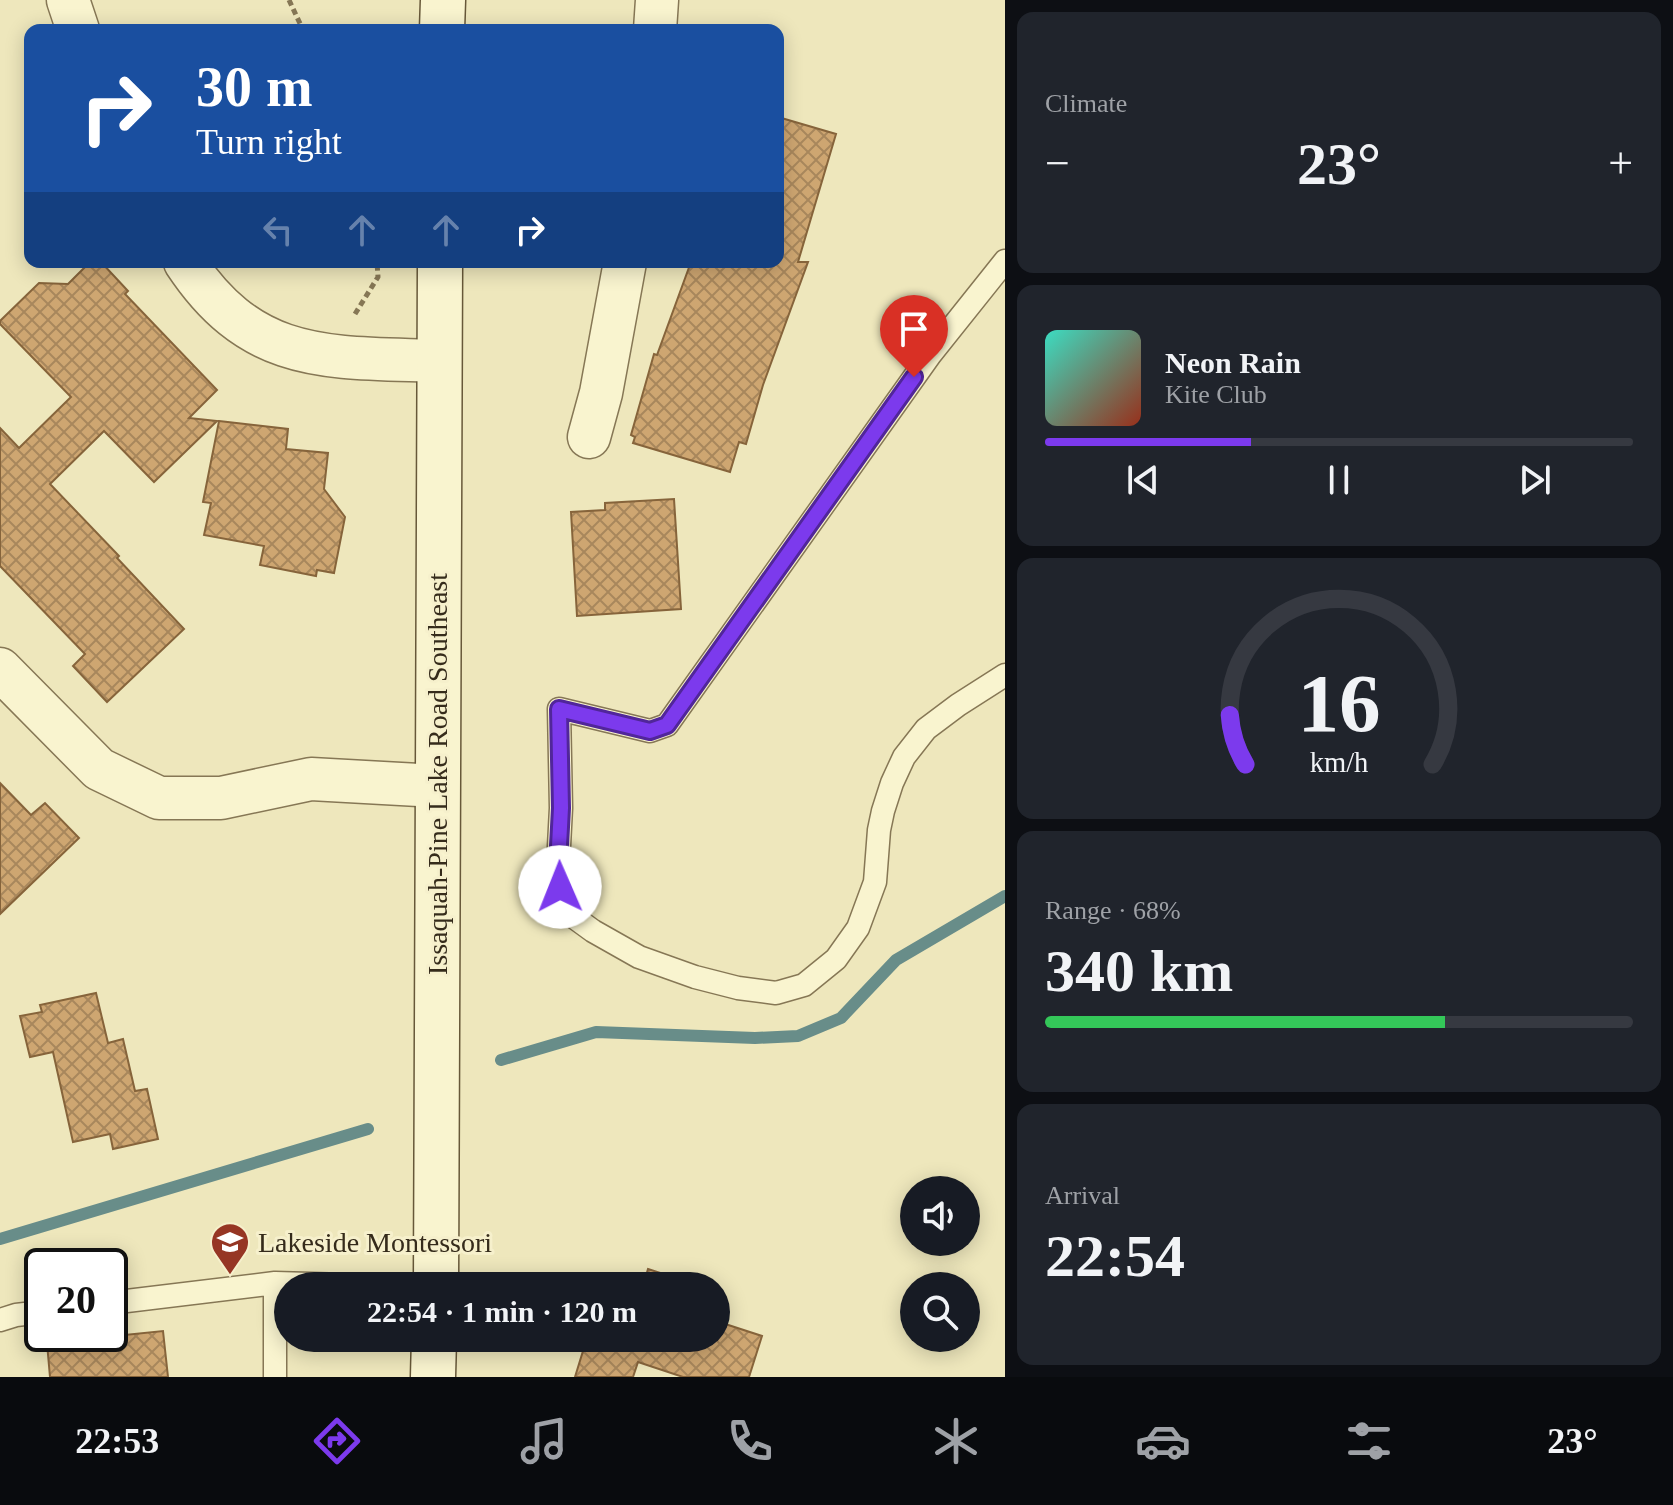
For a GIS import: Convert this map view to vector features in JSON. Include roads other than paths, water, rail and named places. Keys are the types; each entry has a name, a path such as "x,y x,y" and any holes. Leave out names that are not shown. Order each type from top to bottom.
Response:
{"main road":[{"path":"442,24 443,0"},
{"name":"Issaquah-Pine Lake Road Southeast","path":"436,1272 440,268"},
{"path":"433,1377 434,1352"}],"street":[{"path":"68,0 76,24"},
{"path":"655,24 657,0"},
{"path":"189,268 223,310 254,332 277,343 315,355 439,361"},
{"path":"589,437 601,393 624,268"},
{"path":"0,669 99,769 159,798 221,798 311,779 437,786"}],"lane":[{"path":"1005,261 930,355 667,725 650,731 559,709 561,808 558,865 560,887 571,915 639,957 695,977 738,988 776,993 804,985 836,959 858,928 875,882 883,811 904,757 926,729 1005,675"},
{"path":"128,1301 274,1283"},
{"path":"0,1320 24,1314"},
{"path":"275,1352 275,1377"}],"waterway":[{"path":"501,1060 596,1032 755,1038 798,1036 841,1018 896,960 1005,896"},
{"path":"0,1239 368,1129"}],"place":[{"name":"Lakeside Montessori","path":"230,1276"}]}
